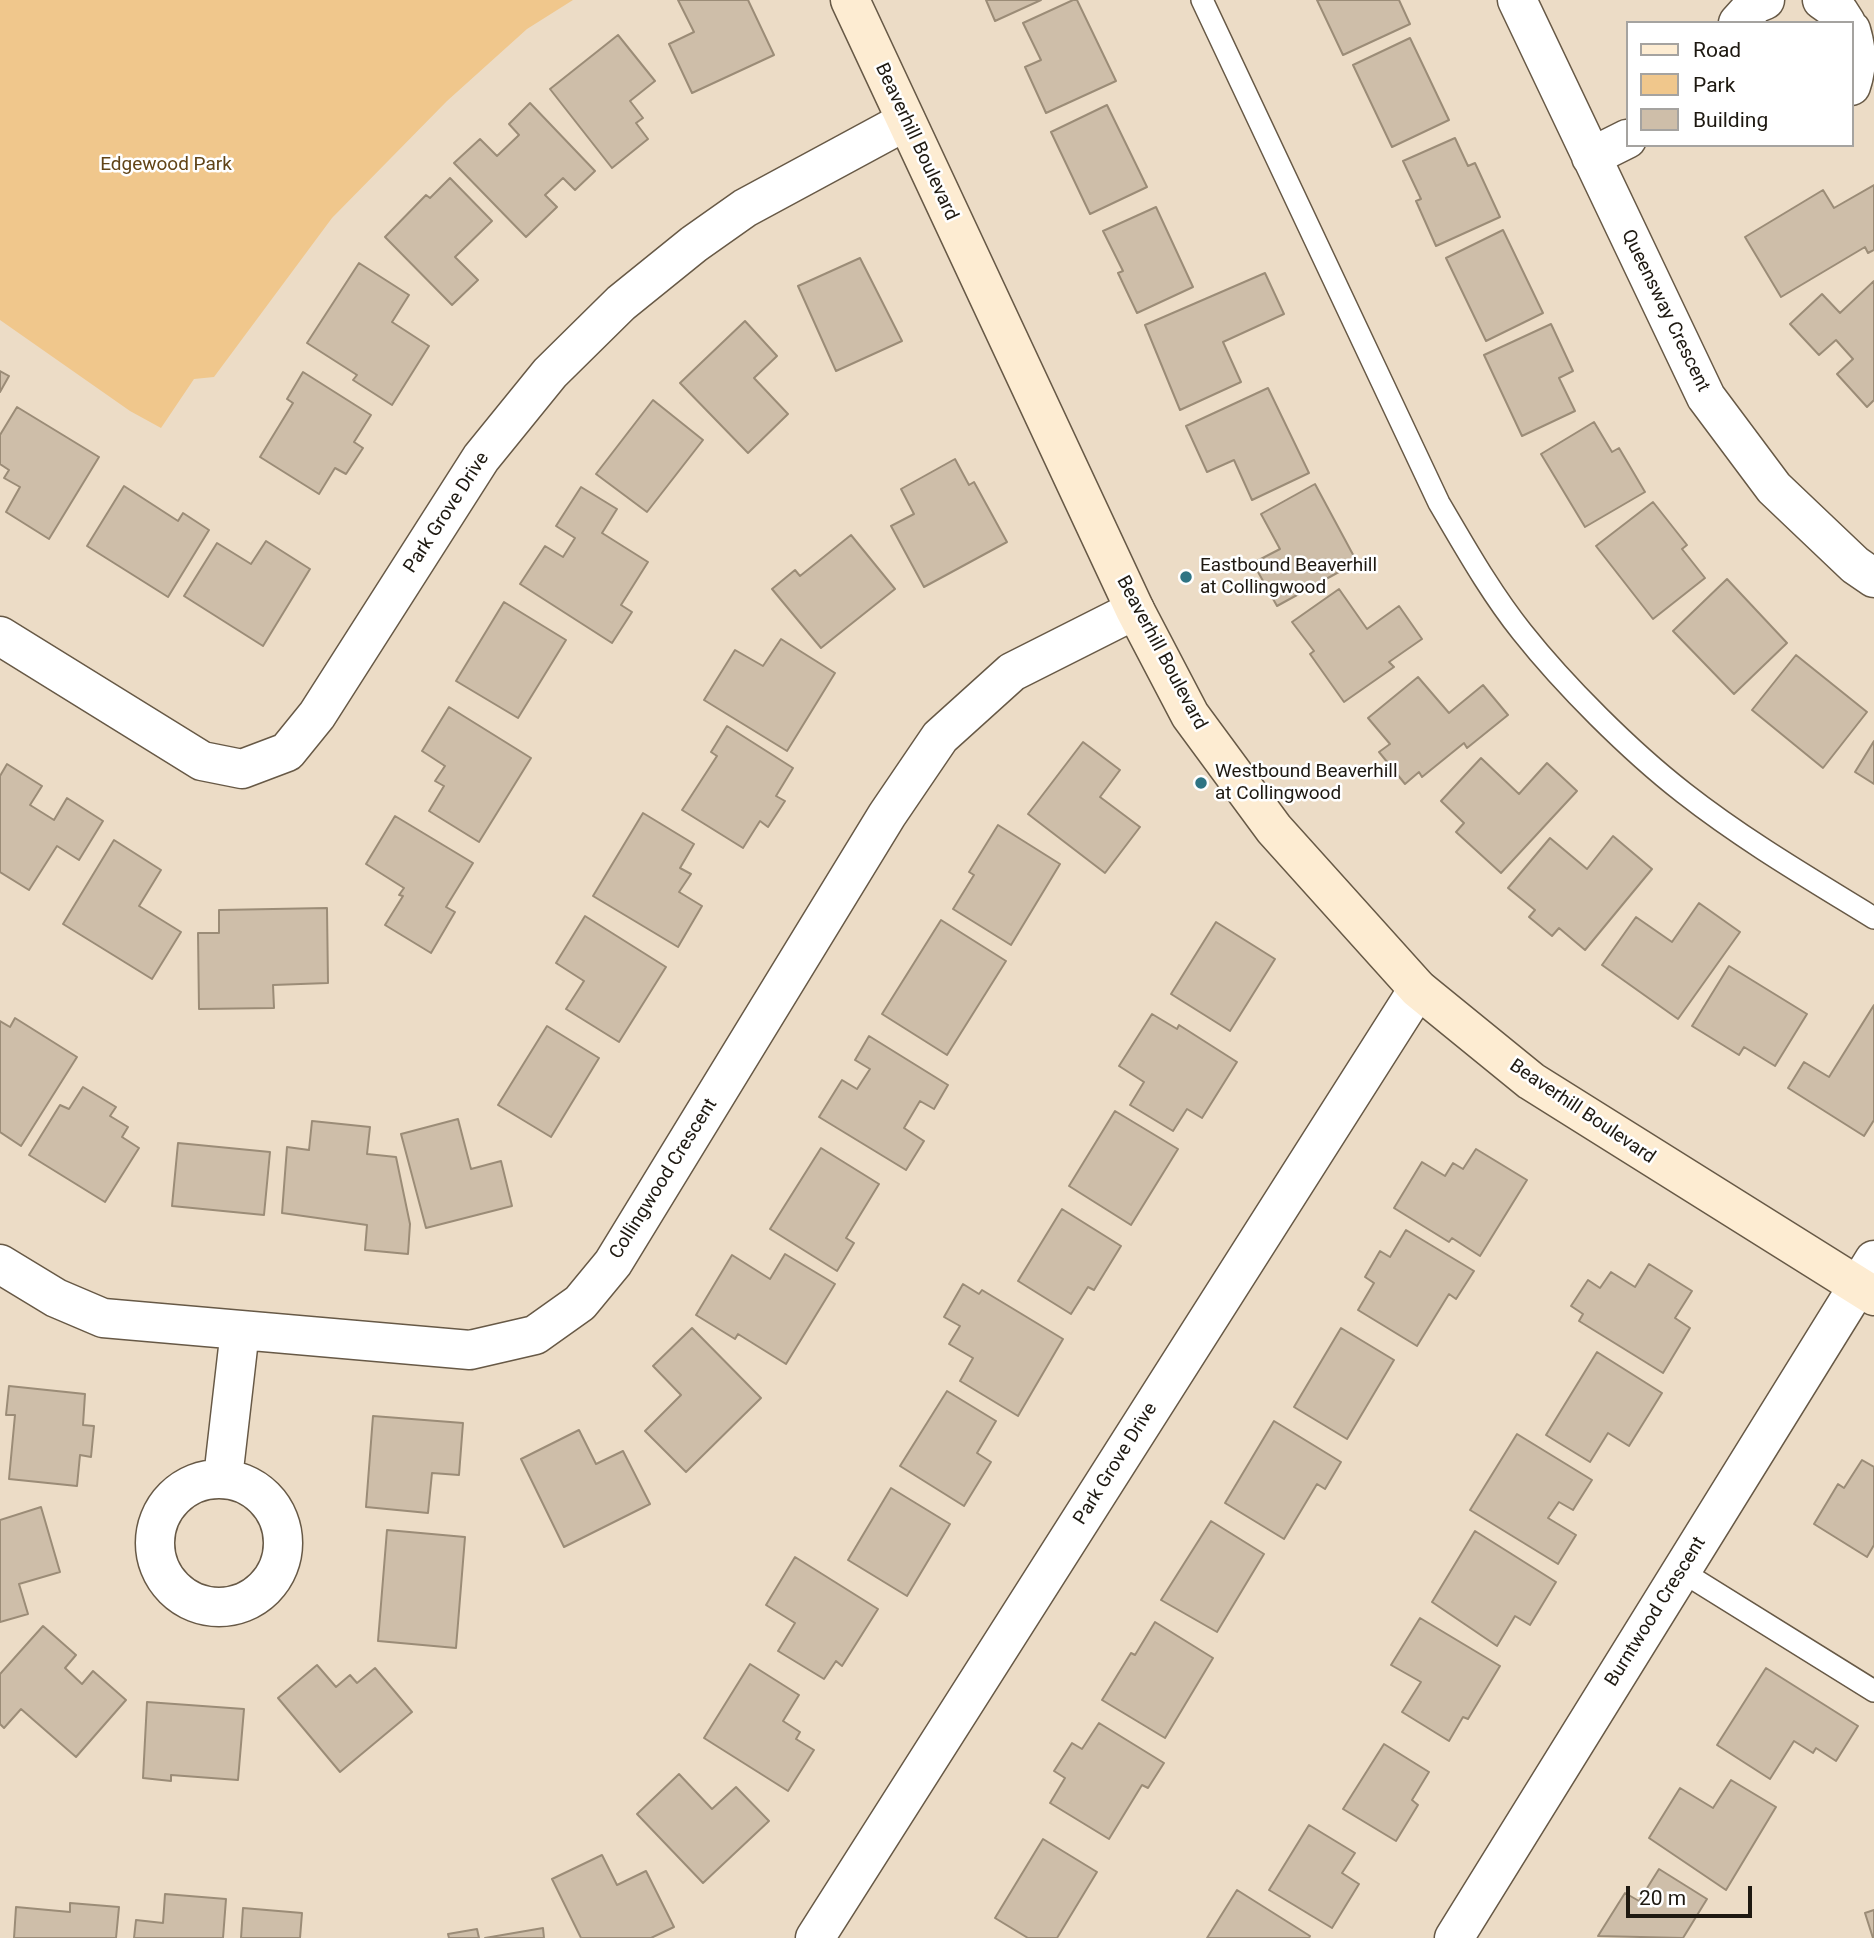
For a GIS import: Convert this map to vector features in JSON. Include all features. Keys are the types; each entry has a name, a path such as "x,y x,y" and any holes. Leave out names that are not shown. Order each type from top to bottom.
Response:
{"street":[{"name":"Beaverhill Boulevard","path":"850,0 1135,610 1191,715 1273,830 1418,989 1531,1081 1868,1281"},
{"name":"Queensway Crescent","path":"1517,0 1706,397 1774,488 1855,565 1874,578"},
{"path":"1740,21 1755,4 1765,0"},
{"path":"1822,0 1839,12 1845,21"},
{"path":"1853,37 1857,50 1857,70 1853,81"},
{"name":"Park Grove Drive","path":"0,636 202,761 242,769 287,752 317,715 481,458 550,373 621,303 694,244 745,208 906,121"},
{"path":"1591,157 1626,140"},
{"name":"Collingwood Crescent","path":"0,1264 56,1298 103,1318 470,1350 535,1335 580,1303 613,1262 887,815 940,737 1013,672 1135,610"},
{"name":"Park Grove Drive","path":"815,1938 1418,989"},
{"name":"Burntwood Crescent","path":"1454,1938 1681,1571 1868,1281"},
{"path":"223,1478 240,1330"}],"lane":[{"path":"1202,0 1439,503 1479,573 1515,623 1611,727 1682,792 1759,848 1874,918"},
{"path":"1681,1571 1874,1691"}],"green space":[{"name":"Edgewood Park","path":"0,0 573,0 527,29 447,101 332,218 214,377 194,379 161,428 130,411 0,320"}],"building":[{"path":"678,0 748,0 774,55 692,93 669,44 694,32"},
{"path":"986,0 1041,0 995,21"},
{"path":"1077,0 1116,81 1046,113 1025,67 1041,60 1023,23"},
{"path":"1317,0 1399,0 1410,24 1343,55"},
{"path":"618,35 655,81 630,101 643,118 636,123 648,139 612,168 550,89"},
{"path":"1410,38 1449,120 1392,147 1353,65"},
{"path":"530,103 595,171 575,190 563,178 545,195 557,207 526,237 454,163 480,139 497,156 519,135 509,124"},
{"path":"1107,105 1147,187 1090,214 1051,132"},
{"path":"1455,138 1468,166 1475,163 1500,217 1436,246 1416,201 1421,199 1403,161"},
{"path":"450,178 492,221 455,257 478,280 452,305 385,237 426,195 430,198"},
{"path":"1874,185 1874,250 1868,253 1865,247 1781,297 1745,237 1823,190 1834,208"},
{"path":"1156,207 1193,287 1137,313 1118,273 1123,271 1103,231"},
{"path":"1503,230 1543,313 1486,341 1446,258"},
{"path":"860,258 902,341 836,371 798,286"},
{"path":"359,263 409,295 392,322 429,346 392,405 353,380 357,375 307,343"},
{"path":"1265,273 1284,314 1223,342 1241,382 1180,410 1145,325"},
{"path":"1874,281 1874,400 1867,407 1837,374 1853,359 1836,340 1819,355 1790,324 1822,294 1840,313"},
{"path":"745,321 777,356 754,378 788,414 748,453 680,383"},
{"path":"1551,324 1573,371 1559,378 1575,411 1522,436 1484,355"},
{"path":"0,371 9,376 0,392"},
{"path":"303,372 371,415 354,442 363,448 346,474 335,468 319,494 260,457 293,403 287,399"},
{"path":"1268,388 1309,473 1252,500 1234,460 1207,472 1186,426"},
{"path":"653,400 703,440 647,512 596,474"},
{"path":"17,407 99,457 49,539 6,512 20,487 4,478 9,470 0,464 0,435"},
{"path":"1594,422 1612,452 1619,448 1645,492 1585,527 1541,454"},
{"path":"955,459 969,485 974,482 1007,542 924,587 891,526 914,514 901,489"},
{"path":"1315,484 1357,562 1277,606 1253,563 1280,549 1261,514"},
{"path":"124,486 178,521 183,513 209,530 168,597 87,546"},
{"path":"581,487 617,509 602,533 648,562 621,605 632,612 612,643 520,584 545,546 563,557 575,538 556,526"},
{"path":"1653,502 1687,545 1682,549 1705,578 1653,619 1596,546"},
{"path":"851,535 895,589 821,648 772,589 795,570 800,576"},
{"path":"266,541 310,569 263,646 184,596 217,543 251,564"},
{"path":"1727,579 1787,643 1734,694 1673,631"},
{"path":"1339,589 1367,629 1399,606 1422,639 1389,662 1394,667 1344,702 1310,654 1314,651 1292,622"},
{"path":"504,602 566,640 518,718 456,681"},
{"path":"781,639 835,673 787,751 704,700 735,650 763,666"},
{"path":"1796,655 1867,712 1823,768 1752,710"},
{"path":"1418,677 1449,713 1483,685 1508,715 1467,748 1464,743 1422,777 1419,772 1405,784 1379,752 1390,744 1368,718"},
{"path":"449,707 531,758 479,842 429,811 444,786 435,781 445,766 422,751"},
{"path":"727,726 793,768 776,796 785,801 768,827 760,821 743,848 682,810 717,756 711,752"},
{"path":"1874,741 1874,784 1855,772"},
{"path":"1083,742 1120,770 1100,797 1140,827 1105,873 1028,814"},
{"path":"1481,758 1519,794 1547,763 1577,791 1501,873 1456,832 1464,823 1441,801"},
{"path":"7,764 42,786 30,805 54,820 67,798 103,821 79,860 57,846 29,890 0,872 0,776"},
{"path":"643,813 694,844 680,868 691,874 679,892 702,906 678,947 593,896"},
{"path":"395,816 473,863 446,907 455,912 431,953 385,925 403,896 399,895 404,888 366,864"},
{"path":"998,825 1060,864 1011,945 953,909 974,875 969,872"},
{"path":"1613,836 1652,869 1585,950 1559,928 1552,936 1529,917 1535,910 1508,888 1550,838 1587,869"},
{"path":"114,840 161,870 139,906 181,932 152,979 63,924"},
{"path":"1699,903 1740,932 1678,1019 1602,965 1636,917 1672,942"},
{"path":"327,908 328,983 273,985 274,1008 199,1009 198,933 219,933 219,910"},
{"path":"585,916 666,967 619,1042 566,1009 584,981 556,963"},
{"path":"941,920 1006,961 947,1055 882,1014"},
{"path":"1216,922 1275,959 1230,1031 1171,994"},
{"path":"1729,966 1807,1014 1775,1066 1744,1047 1739,1055 1692,1026"},
{"path":"1874,1005 1874,1120 1864,1136 1788,1088 1804,1062 1829,1077"},
{"path":"1152,1014 1177,1029 1179,1025 1237,1062 1202,1118 1187,1109 1173,1131 1130,1105 1144,1082 1119,1066"},
{"path":"15,1018 77,1057 21,1146 0,1132 0,1021 10,1027"},
{"path":"547,1026 599,1058 551,1137 498,1105"},
{"path":"869,1036 948,1085 934,1109 920,1101 904,1128 924,1141 906,1170 819,1117 842,1080 857,1089 870,1069 855,1060"},
{"path":"83,1087 116,1107 110,1116 128,1127 122,1137 139,1148 105,1202 29,1155 60,1105 69,1109"},
{"path":"1115,1111 1178,1149 1131,1225 1069,1186"},
{"path":"458,1119 471,1169 501,1161 512,1206 426,1228 401,1134"},
{"path":"312,1121 370,1127 367,1154 396,1157 410,1224 408,1254 365,1250 367,1225 282,1213 287,1147 309,1150"},
{"path":"178,1143 270,1152 264,1215 172,1206"},
{"path":"821,1148 879,1184 846,1238 854,1243 837,1271 770,1229"},
{"path":"1476,1149 1527,1180 1480,1256 1452,1238 1449,1242 1394,1208 1422,1162 1445,1176 1453,1163 1463,1169"},
{"path":"1062,1209 1121,1246 1094,1290 1088,1287 1071,1314 1018,1281"},
{"path":"1406,1230 1474,1271 1456,1299 1449,1294 1417,1346 1358,1310 1374,1283 1365,1277 1380,1251 1390,1257"},
{"path":"785,1254 835,1284 786,1364 738,1334 735,1339 696,1315 732,1255 770,1279"},
{"path":"1649,1264 1692,1291 1675,1318 1690,1328 1663,1373 1579,1321 1583,1314 1571,1306 1588,1280 1600,1288 1611,1272 1635,1287"},
{"path":"963,1284 979,1294 982,1290 1063,1339 1018,1416 960,1381 973,1358 949,1344 960,1326 944,1317"},
{"path":"692,1328 761,1398 686,1472 645,1431 681,1395 653,1366"},
{"path":"1341,1328 1394,1360 1347,1439 1294,1407"},
{"path":"1597,1352 1662,1393 1629,1446 1608,1433 1590,1462 1546,1435"},
{"path":"9,1386 85,1394 83,1425 94,1426 91,1457 80,1455 77,1486 9,1479 15,1415 6,1415"},
{"path":"947,1391 996,1421 977,1453 991,1462 964,1506 900,1466"},
{"path":"373,1416 463,1423 459,1475 432,1473 428,1513 366,1507"},
{"path":"1274,1421 1341,1462 1325,1489 1317,1484 1284,1539 1225,1503"},
{"path":"579,1430 596,1464 623,1451 650,1504 564,1547 521,1459"},
{"path":"1517,1434 1592,1480 1573,1510 1559,1502 1548,1518 1576,1535 1558,1564 1470,1510"},
{"path":"1862,1460 1874,1467 1874,1545 1867,1557 1814,1524 1838,1484 1844,1488"},
{"path":"891,1488 950,1524 907,1596 848,1560"},
{"path":"41,1507 60,1572 19,1584 28,1614 0,1622 0,1520"},
{"path":"1211,1521 1264,1554 1217,1632 1161,1600"},
{"path":"387,1530 465,1537 456,1648 378,1641"},
{"path":"1475,1531 1556,1582 1530,1625 1515,1616 1497,1646 1432,1602"},
{"path":"795,1557 878,1609 842,1666 836,1661 824,1679 778,1651 795,1623 766,1605"},
{"path":"1420,1618 1500,1666 1468,1719 1463,1717 1449,1741 1402,1712 1421,1682 1391,1665"},
{"path":"1155,1622 1213,1658 1165,1738 1102,1700 1131,1653 1135,1655"},
{"path":"43,1626 76,1655 65,1668 82,1684 93,1671 126,1700 76,1757 21,1709 4,1728 0,1724 0,1674"},
{"path":"750,1664 799,1695 783,1721 800,1732 796,1739 814,1750 788,1791 704,1738"},
{"path":"317,1665 336,1687 350,1675 357,1683 375,1668 412,1712 340,1772 278,1698"},
{"path":"1766,1668 1858,1726 1836,1761 1816,1748 1813,1753 1794,1741 1770,1779 1717,1745"},
{"path":"147,1702 244,1709 238,1780 171,1775 171,1781 143,1778"},
{"path":"1099,1723 1164,1763 1148,1788 1142,1785 1109,1839 1050,1803 1065,1778 1054,1771 1072,1743 1082,1749"},
{"path":"1384,1744 1429,1772 1412,1800 1418,1805 1396,1841 1343,1809"},
{"path":"679,1774 712,1809 736,1787 769,1821 703,1883 637,1814"},
{"path":"1731,1780 1776,1807 1726,1890 1649,1838 1680,1788 1713,1808"},
{"path":"1309,1825 1355,1853 1342,1873 1359,1884 1332,1928 1269,1890"},
{"path":"1043,1839 1097,1872 1057,1938 1028,1938 995,1918"},
{"path":"602,1855 617,1885 646,1871 674,1927 651,1938 581,1938 552,1879"},
{"path":"1659,1869 1707,1899 1683,1938 1598,1936 1625,1893 1639,1901"},
{"path":"1237,1890 1310,1936 1309,1938 1207,1938"},
{"path":"165,1894 226,1899 223,1938 134,1938 136,1920 163,1923"},
{"path":"70,1903 119,1907 116,1938 14,1938 16,1907 70,1912"},
{"path":"243,1908 302,1913 300,1938 241,1938"},
{"path":"1874,1910 1874,1938 1873,1938 1865,1913"},
{"path":"543,1928 544,1938 485,1938"},
{"path":"477,1929 479,1938 449,1938 448,1934"}],"place":[{"name":"Eastbound Beaverhill at Collingwood","path":"1186,577"},
{"name":"Westbound Beaverhill at Collingwood","path":"1201,783"}]}
